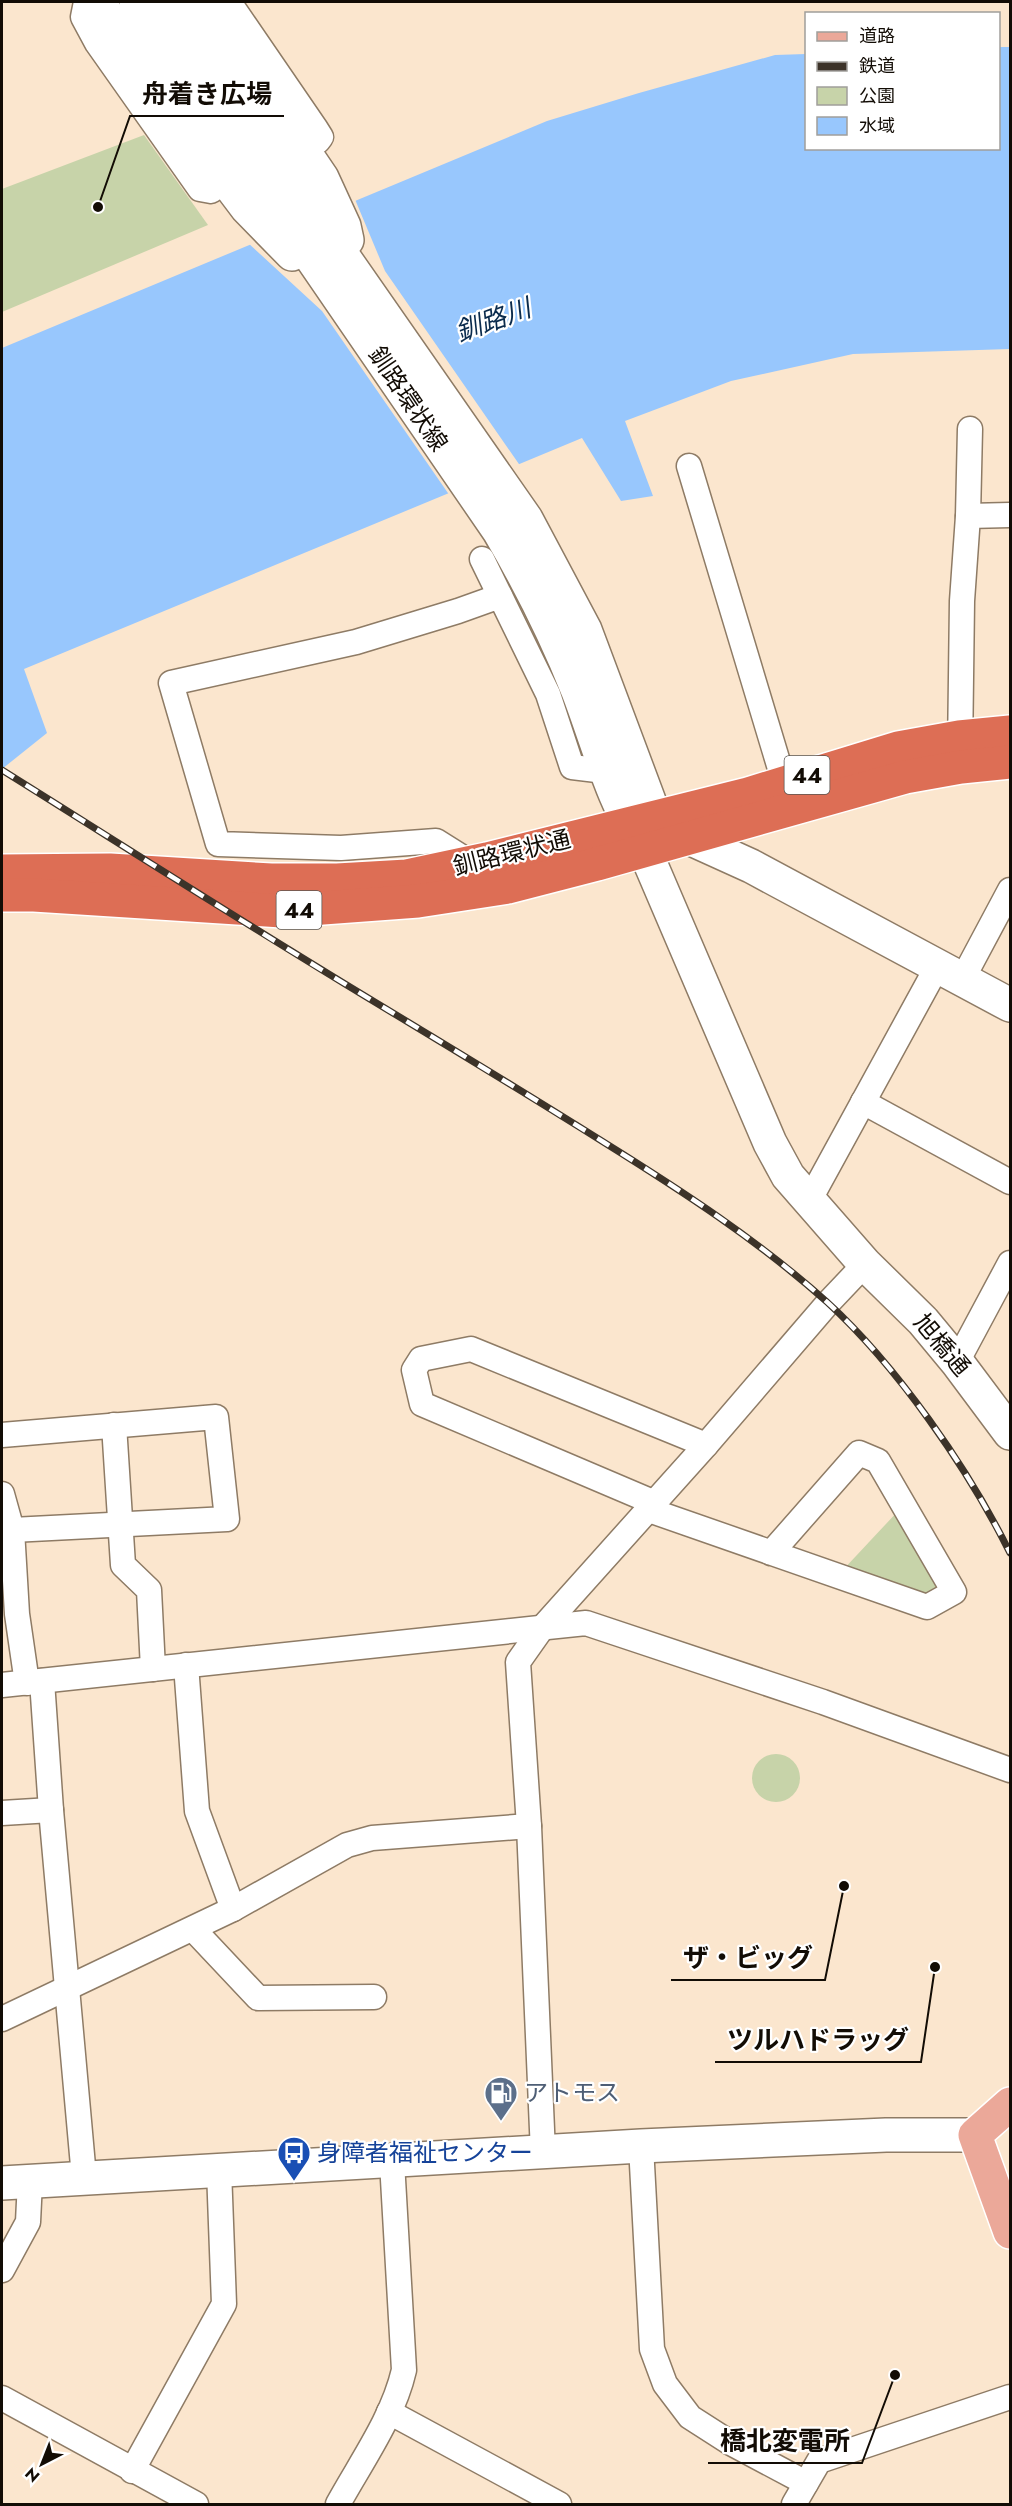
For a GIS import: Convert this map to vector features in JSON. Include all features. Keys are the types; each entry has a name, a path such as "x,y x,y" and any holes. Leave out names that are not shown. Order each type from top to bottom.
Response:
{"highway":[{"name":"釧路環状通","path":"2,871 110,870 271,880 337,880 407,876 642,831 687,837 757,820 905,777 1011,732"},
{"name":"釧路環状通","path":"2,895 34,895 282,911 418,901 508,887 642,831 784,782 898,748 960,752 1011,762"}],"main road":[{"path":"1010,2231 975,2135 1011,2104"}],"street":[{"path":"86,2 82,17 98,43 200,189 211,191"},
{"path":"98,2 198,143 284,194 344,226 344,281 287,250 284,194 203,2"},
{"path":"135,2 284,194"},
{"path":"166,2 284,194"},
{"path":"228,2 316,129 321,137 318,141"},
{"name":"釧路環状線","path":"344,281 585,630 642,831"},
{"path":"960,752 962,601 968,516 970,429"},
{"path":"689,466 784,782"},
{"path":"968,516 1011,515"},
{"name":"釧路環状線","path":"512,525 529,584 577,690 605,771 642,831"},
{"path":"482,559 548,694 572,767 605,771"},
{"path":"471,863 436,842 341,848 218,844 171,683 356,642 500,596"},
{"name":"旭橋通","path":"642,831 770,1143 788,1176 865,1264 923,1321 1011,1433"},
{"path":"687,837 752,866 949,974 1011,1005"},
{"path":"809,1201 863,1102 949,974 1011,890"},
{"path":"863,1102 1011,1182"},
{"path":"957,1362 1011,1263"},
{"path":"543,2153 529,1826 518,1662 542,1628 865,1264"},
{"path":"706,1445 471,1349 421,1359 414,1370 422,1404 652,1506 771,1553 927,1607 954,1592 878,1461 859,1453 771,1553"},
{"path":"2,1435 216,1417 228,1519 121,1524 6,1513 17,1614 34,1682 51,1810 84,2177"},
{"path":"114,1425 123,1565 149,1590 153,1669"},
{"path":"2,1685 586,1623 823,1702 1011,1770"},
{"path":"186,1665 197,1811 233,1909"},
{"path":"2,1813 51,1810"},
{"path":"2,2019 233,1909 346,1845 372,1838 529,1826"},
{"path":"193,1929 258,1998 374,1997"},
{"path":"2,2270 27,2222 16,2182 641,2146 886,2135 975,2135"},
{"path":"641,2146 652,2349 665,2384 690,2417 729,2442 806,2483"},
{"path":"338,2505 399,2392 404,2370 392,2162"},
{"path":"132,2471 224,2304 219,2170"},
{"path":"794,2505 819,2461 1011,2397"},
{"path":"2,2398 196,2505"},
{"path":"389,2412 559,2505"}],"green space":[{"path":"144,135 208,225 2,312 2,189"},
{"path":"900,1509 946,1591 926,1602 841,1572"},
{"path":"776,1754 793,1761 800,1778 793,1795 776,1802 759,1795 752,1778 759,1761"}],"water":[{"name":"釧路川","path":"1000,47 1010,47 1010,349 853,354 731,381 625,421 653,496 621,501 582,438 24,669 47,733 2,769 2,348 547,121 775,55 805,54 805,150 1000,150"}],"pier":[{"path":"354,197 385,271 521,467 450,496 322,311 247,242"}],"railway":[{"path":"2,770 291,951 634,1161 691,1198 774,1258 827,1302 879,1356 905,1387 974,1487 1010,1553"}],"place":[{"name":"舟着き広場","path":"98,207"},
{"name":"ザ・ビッグ","path":"844,1886"},
{"name":"ツルハドラッグ","path":"935,1967"},
{"name":"アトモス","path":"501,2122"},
{"name":"身障者福祉センター","path":"294,2182"},
{"name":"橋北変電所","path":"895,2375"}]}
